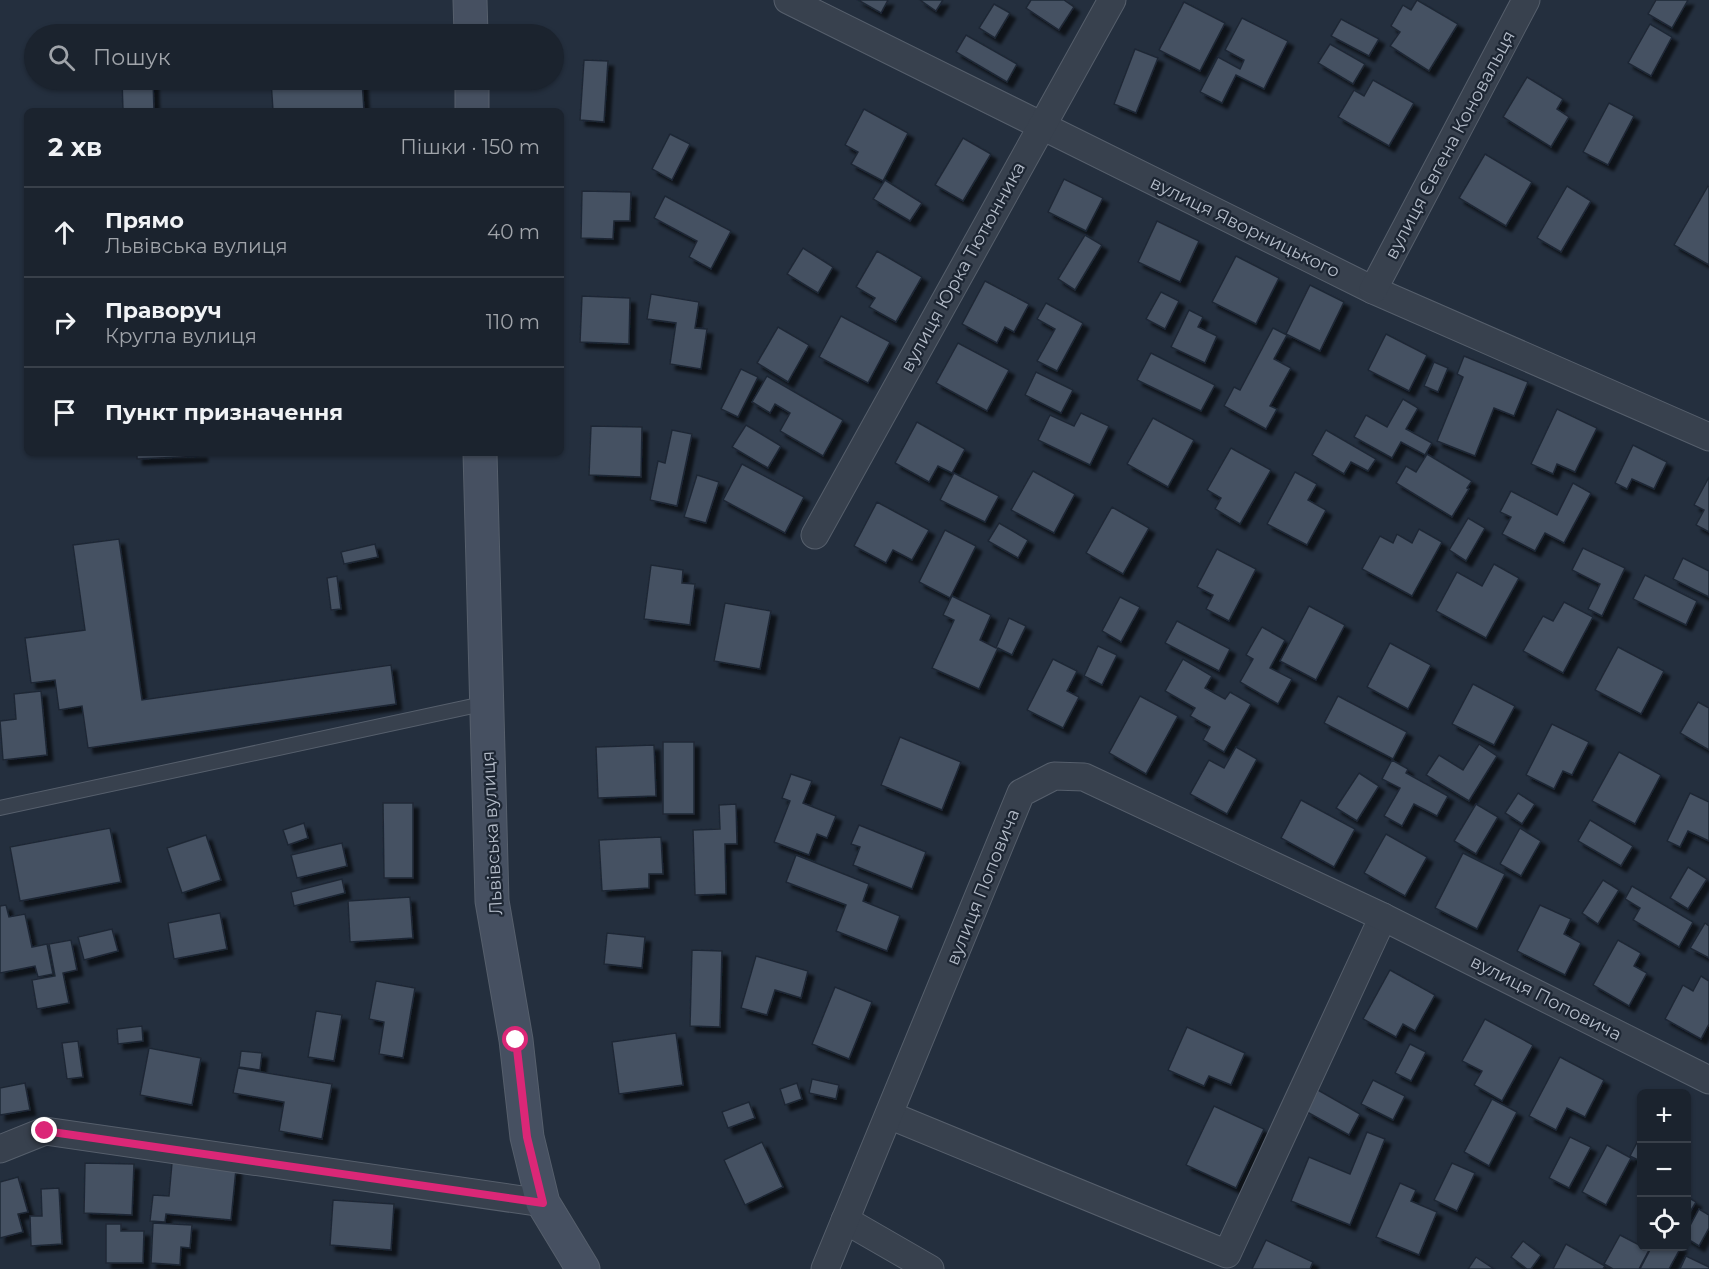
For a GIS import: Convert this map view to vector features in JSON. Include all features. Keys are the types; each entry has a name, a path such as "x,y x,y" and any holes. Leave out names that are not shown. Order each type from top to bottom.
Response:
{"main road":[{"path":"470,0 471,24"},
{"path":"472,90 472,108"},
{"name":"Львівська вулиця","path":"480,456 492,901 516,1040 527,1137 543,1203 583,1269"}],"street":[{"name":"вулиця Яворницького","path":"788,0 1373,290 1709,437"},
{"name":"вулиця Юрка Тютюнника","path":"815,536 1040,126 1112,0"},
{"name":"вулиця Євгена Коновальця","path":"1373,290 1526,0"},
{"name":"вулиця Поповича","path":"825,1269 1022,793 1054,776 1084,777 1383,917 1709,1080"},
{"path":"889,1114 1227,1254 1383,917"},
{"path":"0,1149 45,1131 543,1203"},
{"path":"845,1221 930,1269"}],"lane":[{"path":"0,808 487,703"}],"building":[{"path":"858,0 888,0 881,13"},
{"path":"920,0 943,0 936,11"},
{"path":"1031,0 1064,0 1074,7 1059,30 1026,8"},
{"path":"1417,0 1458,24 1429,71 1390,46 1400,32 1391,26 1403,5 1411,10"},
{"path":"1656,0 1688,0 1672,28 1648,14"},
{"path":"1184,2 1225,23 1200,71 1159,50"},
{"path":"994,4 1010,13 995,38 979,28"},
{"path":"1242,18 1288,41 1264,89 1236,75 1222,103 1200,92 1218,57 1240,69 1244,60 1225,50"},
{"path":"1341,19 1379,39 1369,56 1331,36"},
{"path":"1650,24 1672,37 1651,76 1628,63"},
{"path":"966,35 1017,64 1007,82 956,52"},
{"path":"1330,44 1365,64 1353,84 1318,63"},
{"path":"1135,49 1158,58 1136,113 1114,104"},
{"path":"584,60 608,61 604,122 580,120"},
{"path":"1527,77 1563,99 1557,109 1569,117 1551,147 1503,117"},
{"path":"1373,80 1414,103 1389,146 1338,117 1354,90 1364,96"},
{"path":"122,90 153,90 154,108 123,108"},
{"path":"272,90 363,90 364,108 273,108"},
{"path":"1609,103 1634,116 1608,165 1583,152"},
{"path":"864,109 908,133 883,181 851,164 858,152 845,145"},
{"path":"670,134 690,144 672,180 652,169"},
{"path":"963,138 991,154 963,201 935,185"},
{"path":"1485,154 1532,182 1506,226 1459,198"},
{"path":"1064,179 1103,198 1086,231 1048,212"},
{"path":"885,180 922,203 910,221 873,199"},
{"path":"1567,186 1591,201 1561,252 1537,238"},
{"path":"1709,187 1709,265 1674,245"},
{"path":"582,191 631,192 630,221 614,221 613,239 581,238"},
{"path":"665,196 731,231 711,269 689,257 697,241 654,218"},
{"path":"1157,221 1199,241 1180,282 1138,262"},
{"path":"1085,235 1102,245 1075,290 1058,279"},
{"path":"803,248 833,267 818,293 787,274"},
{"path":"877,251 922,277 896,322 869,307 875,298 856,287"},
{"path":"1236,256 1279,278 1256,324 1212,302"},
{"path":"985,281 1029,304 1014,332 1005,327 997,343 962,324"},
{"path":"1310,285 1344,302 1320,351 1286,334"},
{"path":"1161,292 1179,301 1165,329 1146,319"},
{"path":"651,294 699,302 695,328 707,329 701,369 670,364 676,323 647,319"},
{"path":"582,296 630,298 629,344 580,342"},
{"path":"1046,303 1083,323 1057,371 1037,361 1055,329 1037,319"},
{"path":"1189,310 1203,317 1198,327 1217,336 1205,363 1171,347"},
{"path":"841,316 890,342 868,383 819,357"},
{"path":"778,327 809,345 788,382 757,363"},
{"path":"1273,328 1287,335 1274,359 1291,368 1270,406 1277,409 1266,429 1224,406 1234,387 1240,390"},
{"path":"1386,334 1427,355 1409,391 1368,370"},
{"path":"958,343 1009,370 987,411 936,383"},
{"path":"1151,353 1215,385 1201,411 1137,380"},
{"path":"1464,356 1528,382 1514,416 1494,408 1475,456 1437,441 1463,377 1457,374"},
{"path":"1434,362 1448,368 1438,392 1424,386"},
{"path":"741,369 758,377 738,417 721,409"},
{"path":"1036,372 1073,390 1061,413 1025,395"},
{"path":"767,376 843,420 823,456 780,431 790,413 775,404 770,413 752,402"},
{"path":"1403,399 1418,408 1406,429 1432,443 1425,455 1401,442 1392,458 1354,437 1366,415 1387,427"},
{"path":"1557,409 1597,428 1575,472 1557,464 1553,474 1531,464"},
{"path":"1081,413 1109,426 1090,465 1038,440 1050,415 1074,426"},
{"path":"1153,418 1194,440 1168,487 1127,464"},
{"path":"917,422 965,449 952,473 938,466 929,482 895,463"},
{"path":"746,425 781,446 768,468 732,447"},
{"path":"591,426 642,427 641,477 589,475"},
{"path":"672,430 692,434 677,506 650,500 658,461 665,463"},
{"path":"1326,430 1376,459 1368,471 1351,462 1344,474 1312,455"},
{"path":"1633,445 1667,462 1654,489 1632,479 1627,489 1615,483"},
{"path":"1231,448 1271,470 1240,524 1215,509 1221,498 1207,490"},
{"path":"1427,454 1472,481 1452,517 1396,483 1406,466 1416,472"},
{"path":"137,456 202,456 137,459"},
{"path":"742,464 804,497 785,533 723,500"},
{"path":"1033,471 1075,494 1054,533 1011,510"},
{"path":"1295,472 1317,484 1308,500 1326,510 1307,545 1267,524"},
{"path":"954,473 999,496 985,522 940,500"},
{"path":"697,475 719,482 706,523 684,517"},
{"path":"1709,477 1709,532 1696,525 1704,510 1694,505"},
{"path":"1573,483 1591,493 1564,543 1545,533 1535,551 1502,534 1511,517 1500,512 1511,491 1557,515"},
{"path":"877,502 929,530 912,560 893,550 886,563 854,546"},
{"path":"1112,507 1149,528 1123,574 1086,553"},
{"path":"1468,518 1485,528 1466,561 1449,550"},
{"path":"999,523 1028,540 1018,558 988,541"},
{"path":"1419,529 1442,542 1412,596 1362,569 1380,536 1393,543 1397,534 1412,543"},
{"path":"945,530 976,546 950,598 919,582"},
{"path":"119,539 142,700 391,665 396,704 88,748 82,706 59,710 55,680 31,683 25,638 85,630 73,545"},
{"path":"375,544 378,557 344,564 341,552"},
{"path":"1583,548 1625,568 1602,616 1588,609 1600,584 1572,570"},
{"path":"1217,549 1256,569 1229,621 1206,609 1213,595 1197,587"},
{"path":"1683,558 1709,571 1709,597 1673,579"},
{"path":"1494,564 1519,578 1486,638 1436,611 1457,572 1482,586"},
{"path":"651,565 683,570 682,583 695,584 690,625 644,619"},
{"path":"1645,575 1697,601 1686,625 1633,599"},
{"path":"337,576 341,609 331,610 327,578"},
{"path":"952,596 991,615 980,640 996,648 1009,618 1026,626 1012,655 998,648 979,689 932,668 954,620 943,615"},
{"path":"1120,597 1140,607 1121,642 1102,631"},
{"path":"1564,602 1593,617 1563,673 1523,651 1543,616 1553,621"},
{"path":"725,603 771,611 760,669 714,661"},
{"path":"1309,606 1345,625 1316,680 1280,661"},
{"path":"1177,621 1230,649 1219,671 1165,643"},
{"path":"1262,627 1285,640 1270,668 1292,679 1278,704 1240,682 1253,659 1246,655"},
{"path":"1390,643 1431,665 1408,709 1367,687"},
{"path":"1098,646 1117,655 1102,685 1084,676"},
{"path":"1618,647 1664,671 1641,714 1595,690"},
{"path":"1053,659 1077,671 1067,691 1079,697 1063,728 1027,710"},
{"path":"1183,659 1212,676 1205,688 1225,699 1230,692 1251,704 1224,752 1203,740 1210,727 1190,716 1195,708 1165,691"},
{"path":"1473,684 1515,706 1494,745 1452,724"},
{"path":"41,691 47,755 3,760 0,721 16,719 14,694"},
{"path":"1140,696 1178,716 1146,774 1109,753"},
{"path":"1338,696 1407,732 1393,759 1324,723"},
{"path":"1698,702 1709,708 1709,750 1680,733"},
{"path":"1552,724 1589,742 1572,775 1563,771 1554,789 1526,775"},
{"path":"900,737 961,762 942,810 881,785"},
{"path":"663,742 694,742 694,814 663,814"},
{"path":"1479,744 1497,756 1469,801 1426,775 1439,755 1463,770"},
{"path":"654,745 656,796 598,798 596,747"},
{"path":"1236,747 1257,759 1227,814 1190,794 1209,760 1224,768"},
{"path":"1619,752 1661,775 1635,824 1592,801"},
{"path":"1392,760 1408,769 1406,773 1448,796 1437,816 1414,804 1402,826 1384,816 1400,788 1382,779"},
{"path":"1359,773 1379,786 1357,821 1336,808"},
{"path":"791,774 812,781 803,803 836,816 827,838 817,834 809,855 774,842 790,801 782,798"},
{"path":"1518,793 1535,804 1522,824 1505,813"},
{"path":"1690,793 1709,802 1709,841 1688,831 1680,847 1667,841"},
{"path":"1301,800 1355,829 1334,867 1281,838"},
{"path":"383,803 413,803 413,878 384,878"},
{"path":"736,804 737,844 725,844 726,894 695,895 693,830 720,829 719,805"},
{"path":"1476,804 1498,817 1476,854 1454,841"},
{"path":"1590,820 1633,846 1621,866 1578,841"},
{"path":"304,823 308,838 288,845 283,830"},
{"path":"859,825 926,852 912,889 853,865 860,847 851,844"},
{"path":"110,828 121,882 20,901 10,847"},
{"path":"1520,828 1541,841 1521,876 1500,864"},
{"path":"1386,834 1427,857 1405,896 1364,873"},
{"path":"206,835 221,880 182,893 167,848"},
{"path":"661,837 663,874 649,874 649,888 602,891 599,840"},
{"path":"342,843 347,866 297,878 291,855"},
{"path":"1463,853 1505,874 1477,929 1435,908"},
{"path":"796,855 869,884 863,901 900,916 887,951 836,931 846,905 786,882"},
{"path":"1688,867 1707,879 1688,909 1670,898"},
{"path":"342,879 345,893 294,906 291,892"},
{"path":"1603,880 1619,890 1598,924 1582,913"},
{"path":"1632,886 1693,922 1679,947 1633,920 1640,908 1625,899"},
{"path":"410,897 413,938 350,942 348,901"},
{"path":"6,905 9,917 25,914 32,947 47,944 53,974 38,977 35,966 0,973 0,906"},
{"path":"1540,905 1571,919 1564,934 1581,943 1565,975 1517,951"},
{"path":"220,913 227,949 174,959 168,923"},
{"path":"1705,923 1709,926 1709,958 1690,948"},
{"path":"112,929 118,951 84,960 78,937"},
{"path":"607,933 645,937 642,968 604,964"},
{"path":"71,940 77,970 63,973 69,1003 37,1009 32,980 55,976 49,944"},
{"path":"1618,940 1641,953 1634,966 1647,973 1629,1006 1593,985"},
{"path":"692,950 722,951 720,1027 690,1026"},
{"path":"756,956 808,971 801,998 775,990 767,1015 741,1008"},
{"path":"1390,970 1435,995 1415,1031 1403,1024 1396,1037 1363,1019"},
{"path":"1701,976 1709,981 1709,1024 1701,1039 1665,1019 1683,985 1693,991"},
{"path":"376,981 415,988 403,1058 379,1054 384,1022 369,1019"},
{"path":"835,987 872,1002 849,1059 812,1044"},
{"path":"316,1011 342,1015 334,1061 308,1057"},
{"path":"1485,1019 1533,1045 1502,1101 1474,1085 1482,1071 1462,1061"},
{"path":"142,1026 143,1041 118,1044 117,1029"},
{"path":"1187,1027 1245,1053 1231,1085 1209,1076 1204,1086 1168,1070"},
{"path":"676,1033 683,1085 619,1094 612,1042"},
{"path":"78,1041 83,1077 67,1079 62,1043"},
{"path":"1410,1044 1426,1052 1411,1081 1395,1073"},
{"path":"149,1048 201,1058 192,1105 140,1095"},
{"path":"241,1051 262,1053 260,1070 239,1067"},
{"path":"1560,1057 1604,1080 1585,1117 1567,1108 1556,1130 1529,1116"},
{"path":"238,1068 332,1084 322,1139 279,1131 284,1102 233,1093"},
{"path":"812,1079 839,1085 836,1099 809,1093"},
{"path":"1373,1080 1405,1096 1393,1120 1361,1104"},
{"path":"25,1083 30,1110 0,1115 0,1088"},
{"path":"797,1083 802,1099 785,1105 780,1089"},
{"path":"1318,1090 1360,1114 1349,1135 1307,1112"},
{"path":"1492,1099 1517,1112 1489,1166 1464,1152"},
{"path":"749,1102 755,1118 728,1128 722,1112"},
{"path":"1214,1106 1264,1129 1236,1188 1186,1165"},
{"path":"1367,1132 1385,1139 1350,1225 1291,1201 1309,1157 1350,1174"},
{"path":"1570,1137 1591,1147 1569,1188 1549,1178"},
{"path":"762,1142 783,1187 745,1205 724,1160"},
{"path":"1637,1143 1637,1160 1630,1156"},
{"path":"1607,1145 1631,1158 1606,1205 1582,1192"},
{"path":"85,1163 134,1164 132,1215 84,1213"},
{"path":"172,1163 236,1169 231,1220 166,1214 165,1222 150,1221 153,1195 169,1196"},
{"path":"1452,1163 1475,1173 1457,1211 1434,1200"},
{"path":"18,1177 28,1212 18,1214 23,1232 0,1238 0,1182"},
{"path":"1400,1183 1416,1190 1411,1201 1437,1212 1419,1255 1376,1237"},
{"path":"59,1188 62,1244 31,1246 30,1216 42,1216 41,1189"},
{"path":"1691,1199 1696,1202 1691,1210"},
{"path":"333,1200 394,1204 391,1250 330,1245"},
{"path":"1699,1209 1709,1215 1709,1228 1699,1246 1691,1241 1691,1224"},
{"path":"153,1223 192,1225 190,1248 181,1247 180,1265 151,1263"},
{"path":"106,1224 121,1224 121,1231 144,1231 143,1263 106,1263"},
{"path":"1620,1235 1637,1244 1637,1251 1648,1251 1639,1269 1613,1269 1604,1264"},
{"path":"1266,1240 1313,1262 1310,1269 1252,1269"},
{"path":"1523,1241 1541,1255 1531,1269 1527,1269 1511,1257"},
{"path":"1566,1244 1605,1266 1603,1269 1553,1269"},
{"path":"1649,1251 1679,1251 1669,1269 1640,1269"},
{"path":"1686,1256 1709,1267 1709,1269 1680,1269"},
{"path":"1476,1257 1494,1269 1468,1269"}],"route":[{"path":"45,1131 543,1203 527,1137 516,1040"}]}
